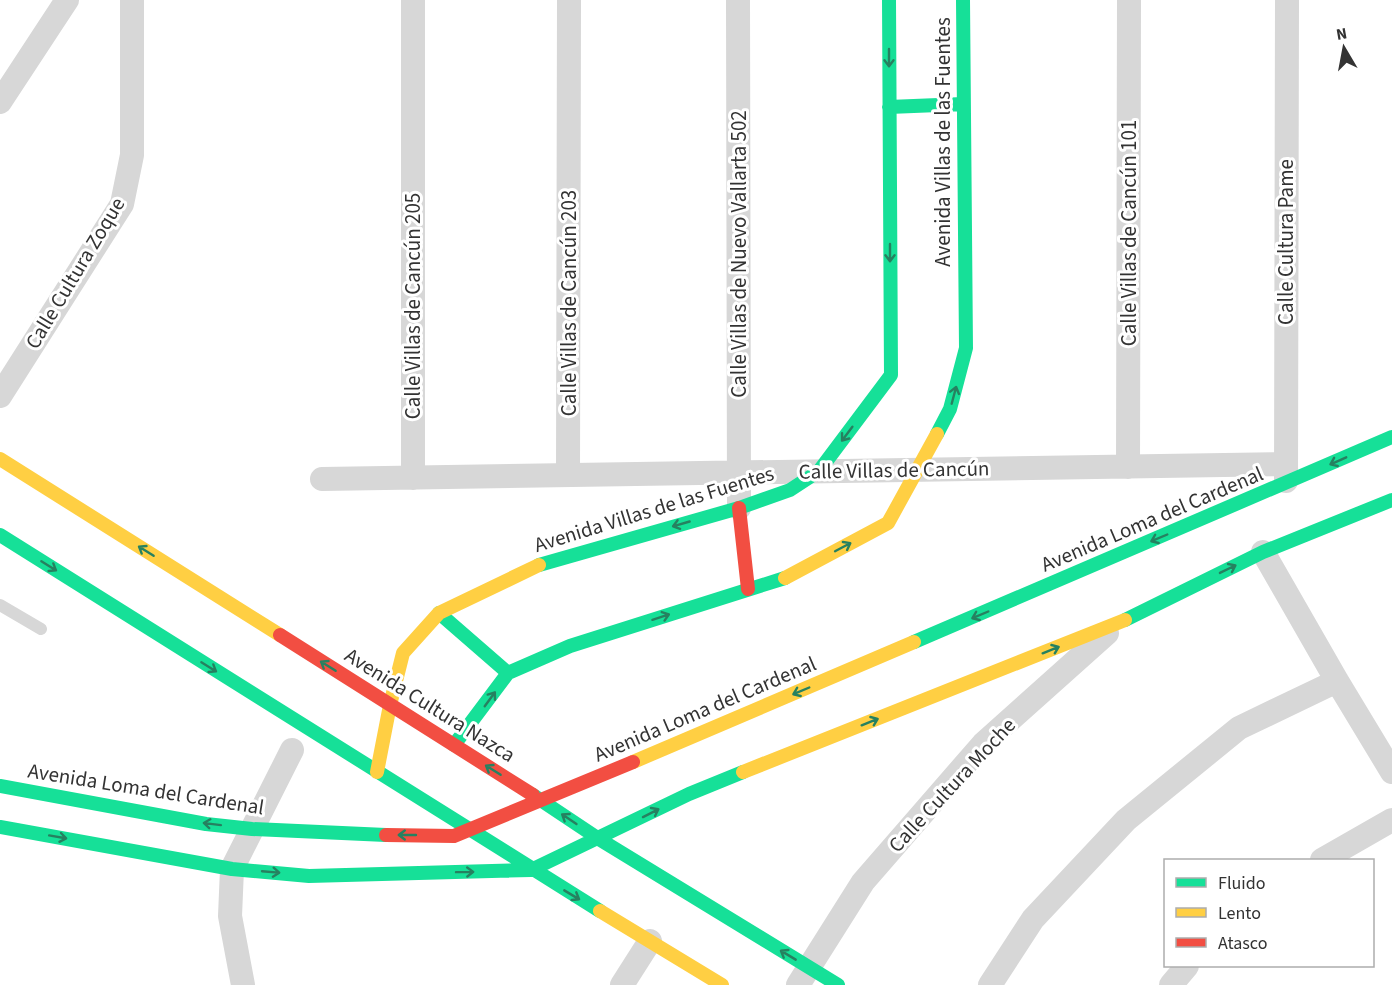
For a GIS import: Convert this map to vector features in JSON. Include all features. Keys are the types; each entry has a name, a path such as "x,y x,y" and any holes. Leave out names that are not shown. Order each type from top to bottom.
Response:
{"street":[{"path":"0,102 67,0"},
{"name":"Calle Cultura Zoque","path":"0,396 122,204 132,155 132,0"},
{"name":"Calle Villas de Cancún 205","path":"412,478 413,0"},
{"name":"Calle Villas de Cancún 203","path":"568,475 569,0"},
{"name":"Calle Villas de Nuevo Vallarta 502","path":"738,0 739,508"},
{"name":"Avenida Villas de las Fuentes","path":"376,772 403,653 439,613 534,566 739,508 790,490 819,471 891,375 889,0"},
{"name":"Avenida Villas de las Fuentes","path":"454,745 508,673 570,646 787,577 888,523 919,470 950,409 966,348 963,0"},
{"name":"Calle Villas de Cancún 101","path":"1128,467 1129,0"},
{"name":"Calle Cultura Pame","path":"1286,474 1287,0"},
{"path":"889,107 963,104"},
{"name":"Avenida Loma del Cardenal","path":"0,786 206,824 252,829 454,836 542,801 1286,474 1392,437"},
{"name":"Avenida Cultura Nazca","path":"0,459 542,801 803,976 838,985"},
{"name":"Calle Villas de Cancún","path":"322,479 1128,467 1286,474"},
{"path":"0,827 232,869 309,876 531,870 689,794 1118,623 1263,552 1392,500"},
{"path":"739,508 748,589"},
{"path":"0,535 468,831 722,985"},
{"path":"1263,552 1392,772"},
{"path":"439,613 508,673"},
{"name":"Calle Cultura Moche","path":"803,976 863,882 983,744 1118,623"},
{"path":"990,985 1033,919 1126,820 1239,728 1337,681"},
{"path":"243,985 230,916 232,869 292,750"},
{"path":"1325,859 1392,820"},
{"path":"622,985 650,941"},
{"path":"1171,985 1186,967"}],"lane":[{"path":"0,605 41,629"}],"traffic: fast":[{"path":"539,565 739,508 790,490 819,471 891,375 889,0"},
{"path":"937,434 950,409 966,348 963,0"},
{"path":"889,107 963,104"},
{"path":"914,642 1392,437"},
{"path":"1125,620 1263,552 1392,500"},
{"path":"0,535 600,911"},
{"path":"454,745 508,673 570,646 785,578"},
{"path":"439,613 508,673"},
{"path":"0,827 232,869 309,876 531,870 689,794 743,772"},
{"path":"0,786 206,824 252,829 386,835"},
{"path":"533,795 599,839 838,985"}],"traffic: slow":[{"path":"785,578 888,523 937,434"},
{"path":"0,459 280,635"},
{"path":"377,772 403,653 439,613 539,565"},
{"path":"743,772 1125,620"},
{"path":"633,762 914,642"},
{"path":"600,911 722,985"}],"traffic: jam":[{"path":"739,508 748,589"},
{"path":"280,635 533,795"},
{"path":"386,835 454,836 633,762"}]}
